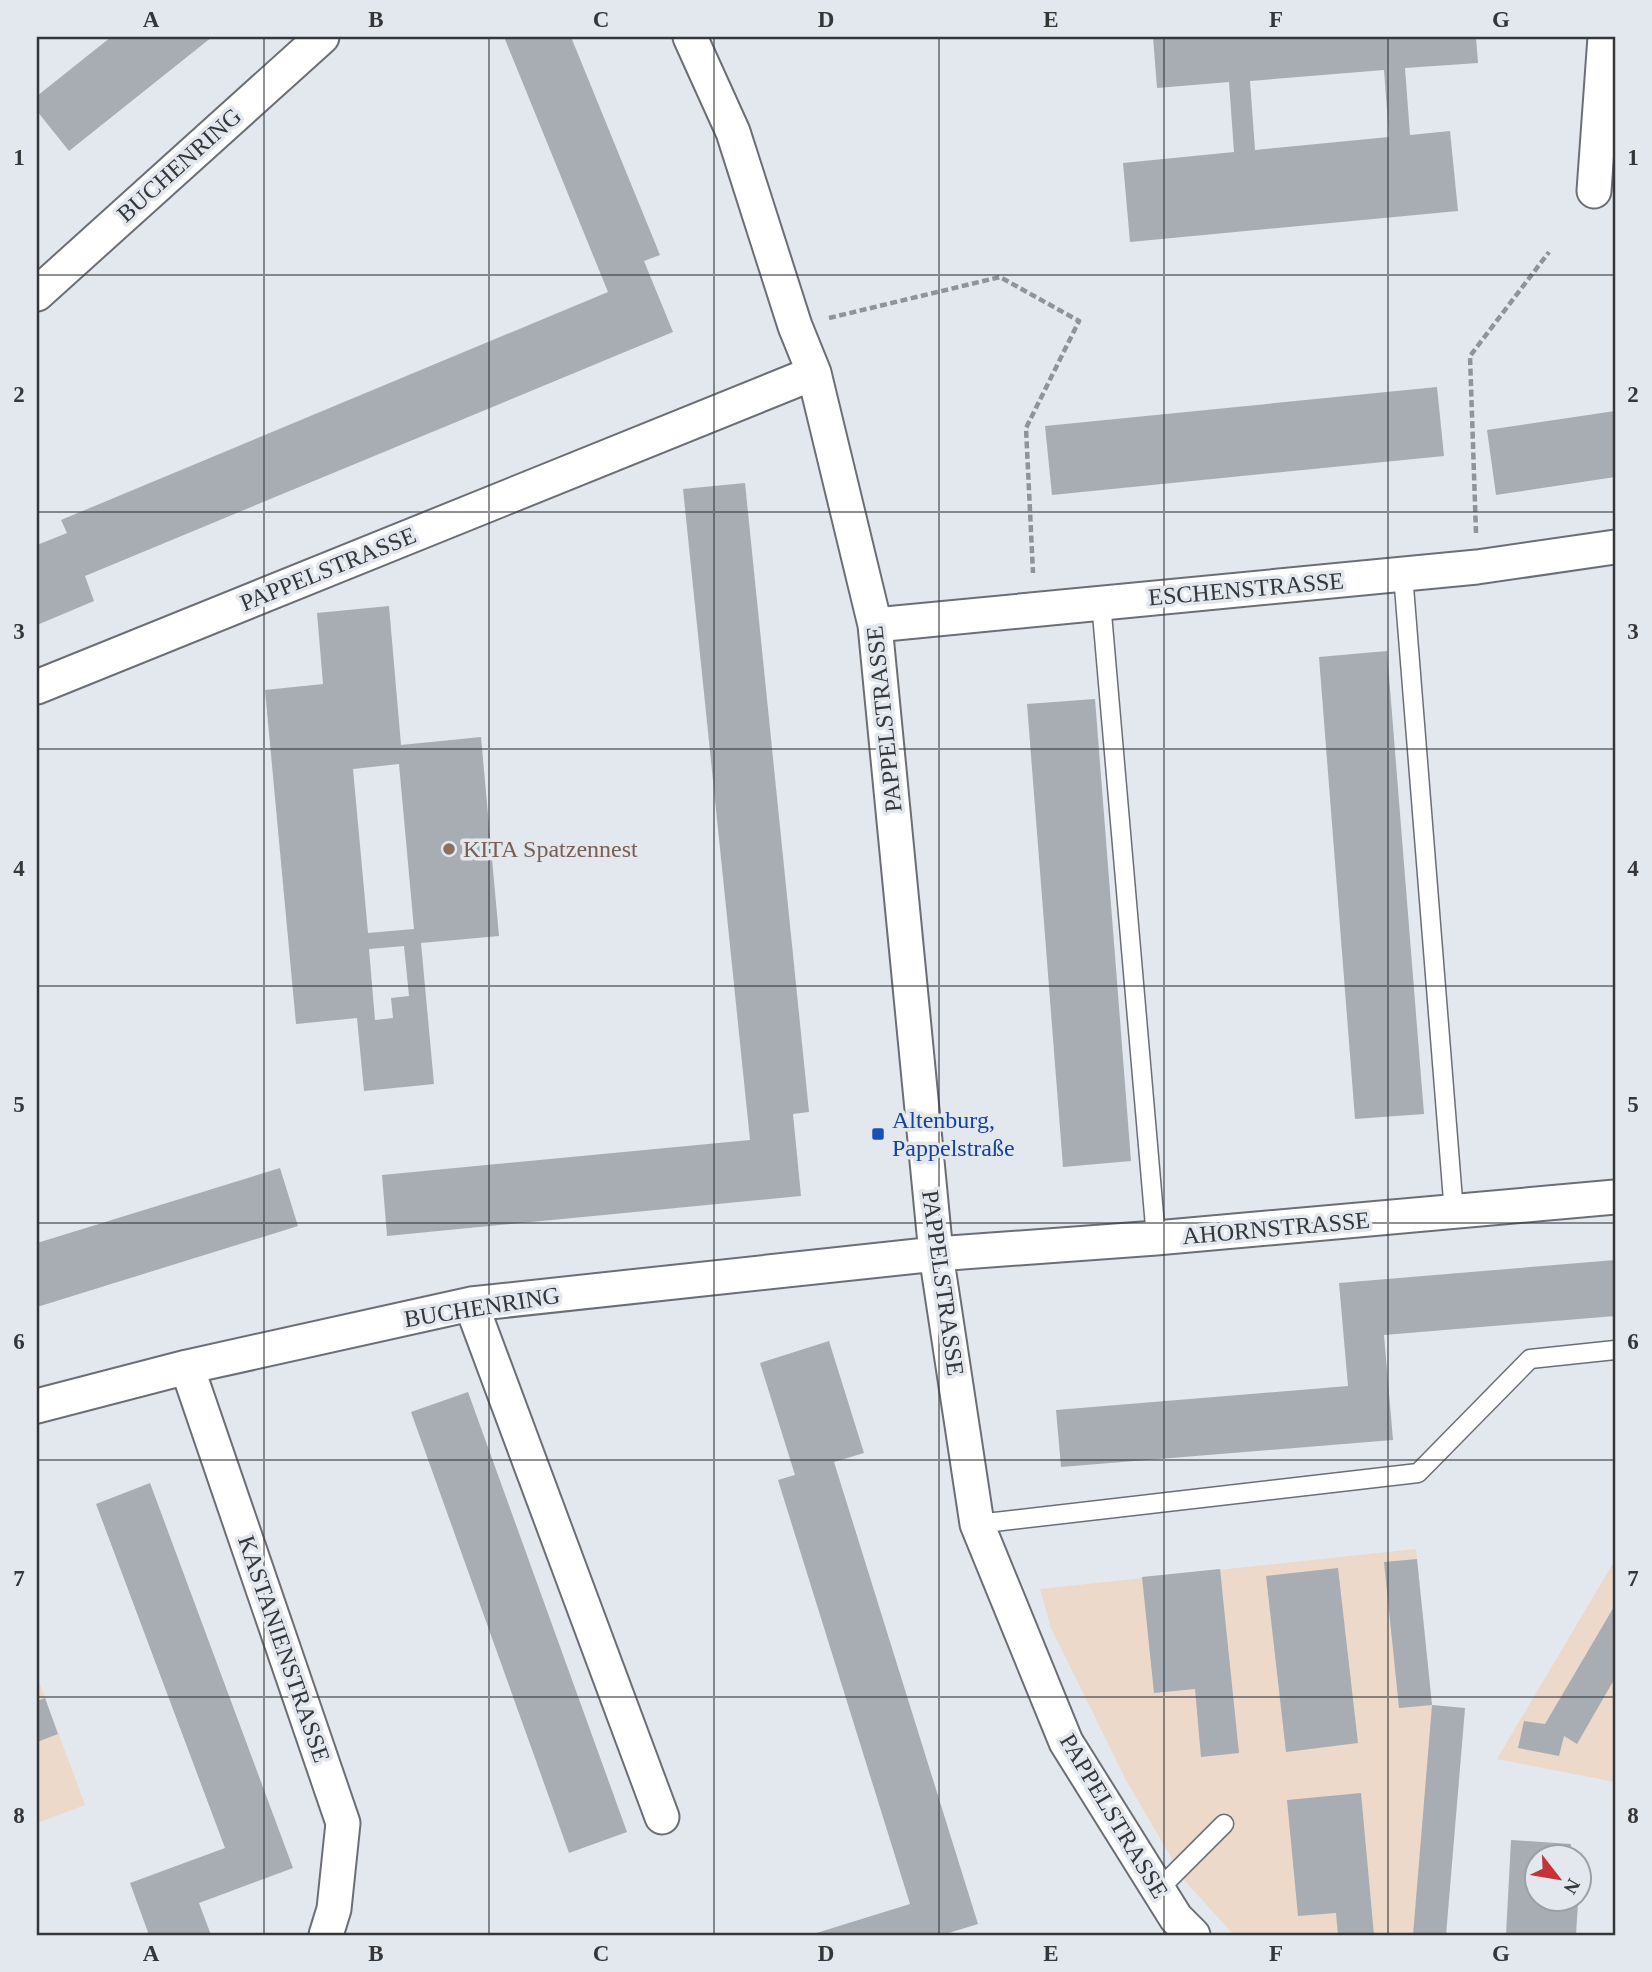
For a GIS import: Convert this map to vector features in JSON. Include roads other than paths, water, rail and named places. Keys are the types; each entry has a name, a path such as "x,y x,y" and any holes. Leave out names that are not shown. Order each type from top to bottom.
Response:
{"street":[{"name":"BUCHENRING","path":"37,295 322,37"},
{"name":"PAPPELSTRASSE","path":"690,37 733,132 795,326 814,373 875,625 936,1254 977,1524 1066,1742 1158,1890 1174,1930"},
{"path":"1605,37 1605,190"},
{"name":"PAPPELSTRASSE","path":"37,687 814,373"},
{"name":"ESCHENSTRASSE","path":"875,625 1101,601 1477,567 1615,547"},
{"name":"AHORNSTRASSE","path":"936,1254 1454,1213 1615,1197"},
{"name":"BUCHENRING","path":"37,1406 187,1367 471,1304 936,1254"},
{"path":"471,1304 662,1817"},
{"name":"KASTANIENSTRASSE","path":"187,1367 343,1823 334,1909 326,1935"}],"lane":[{"path":"1403,574 1454,1213"},
{"path":"1101,601 1156,1238"},
{"path":"977,1524 1418,1473 1530,1359 1615,1350"},
{"path":"1158,1890 1224,1824"}],"place":[{"name":"KITA Spatzennest","path":"449,849"},
{"name":"Altenburg, Pappelstraße","path":"878,1134"}]}
